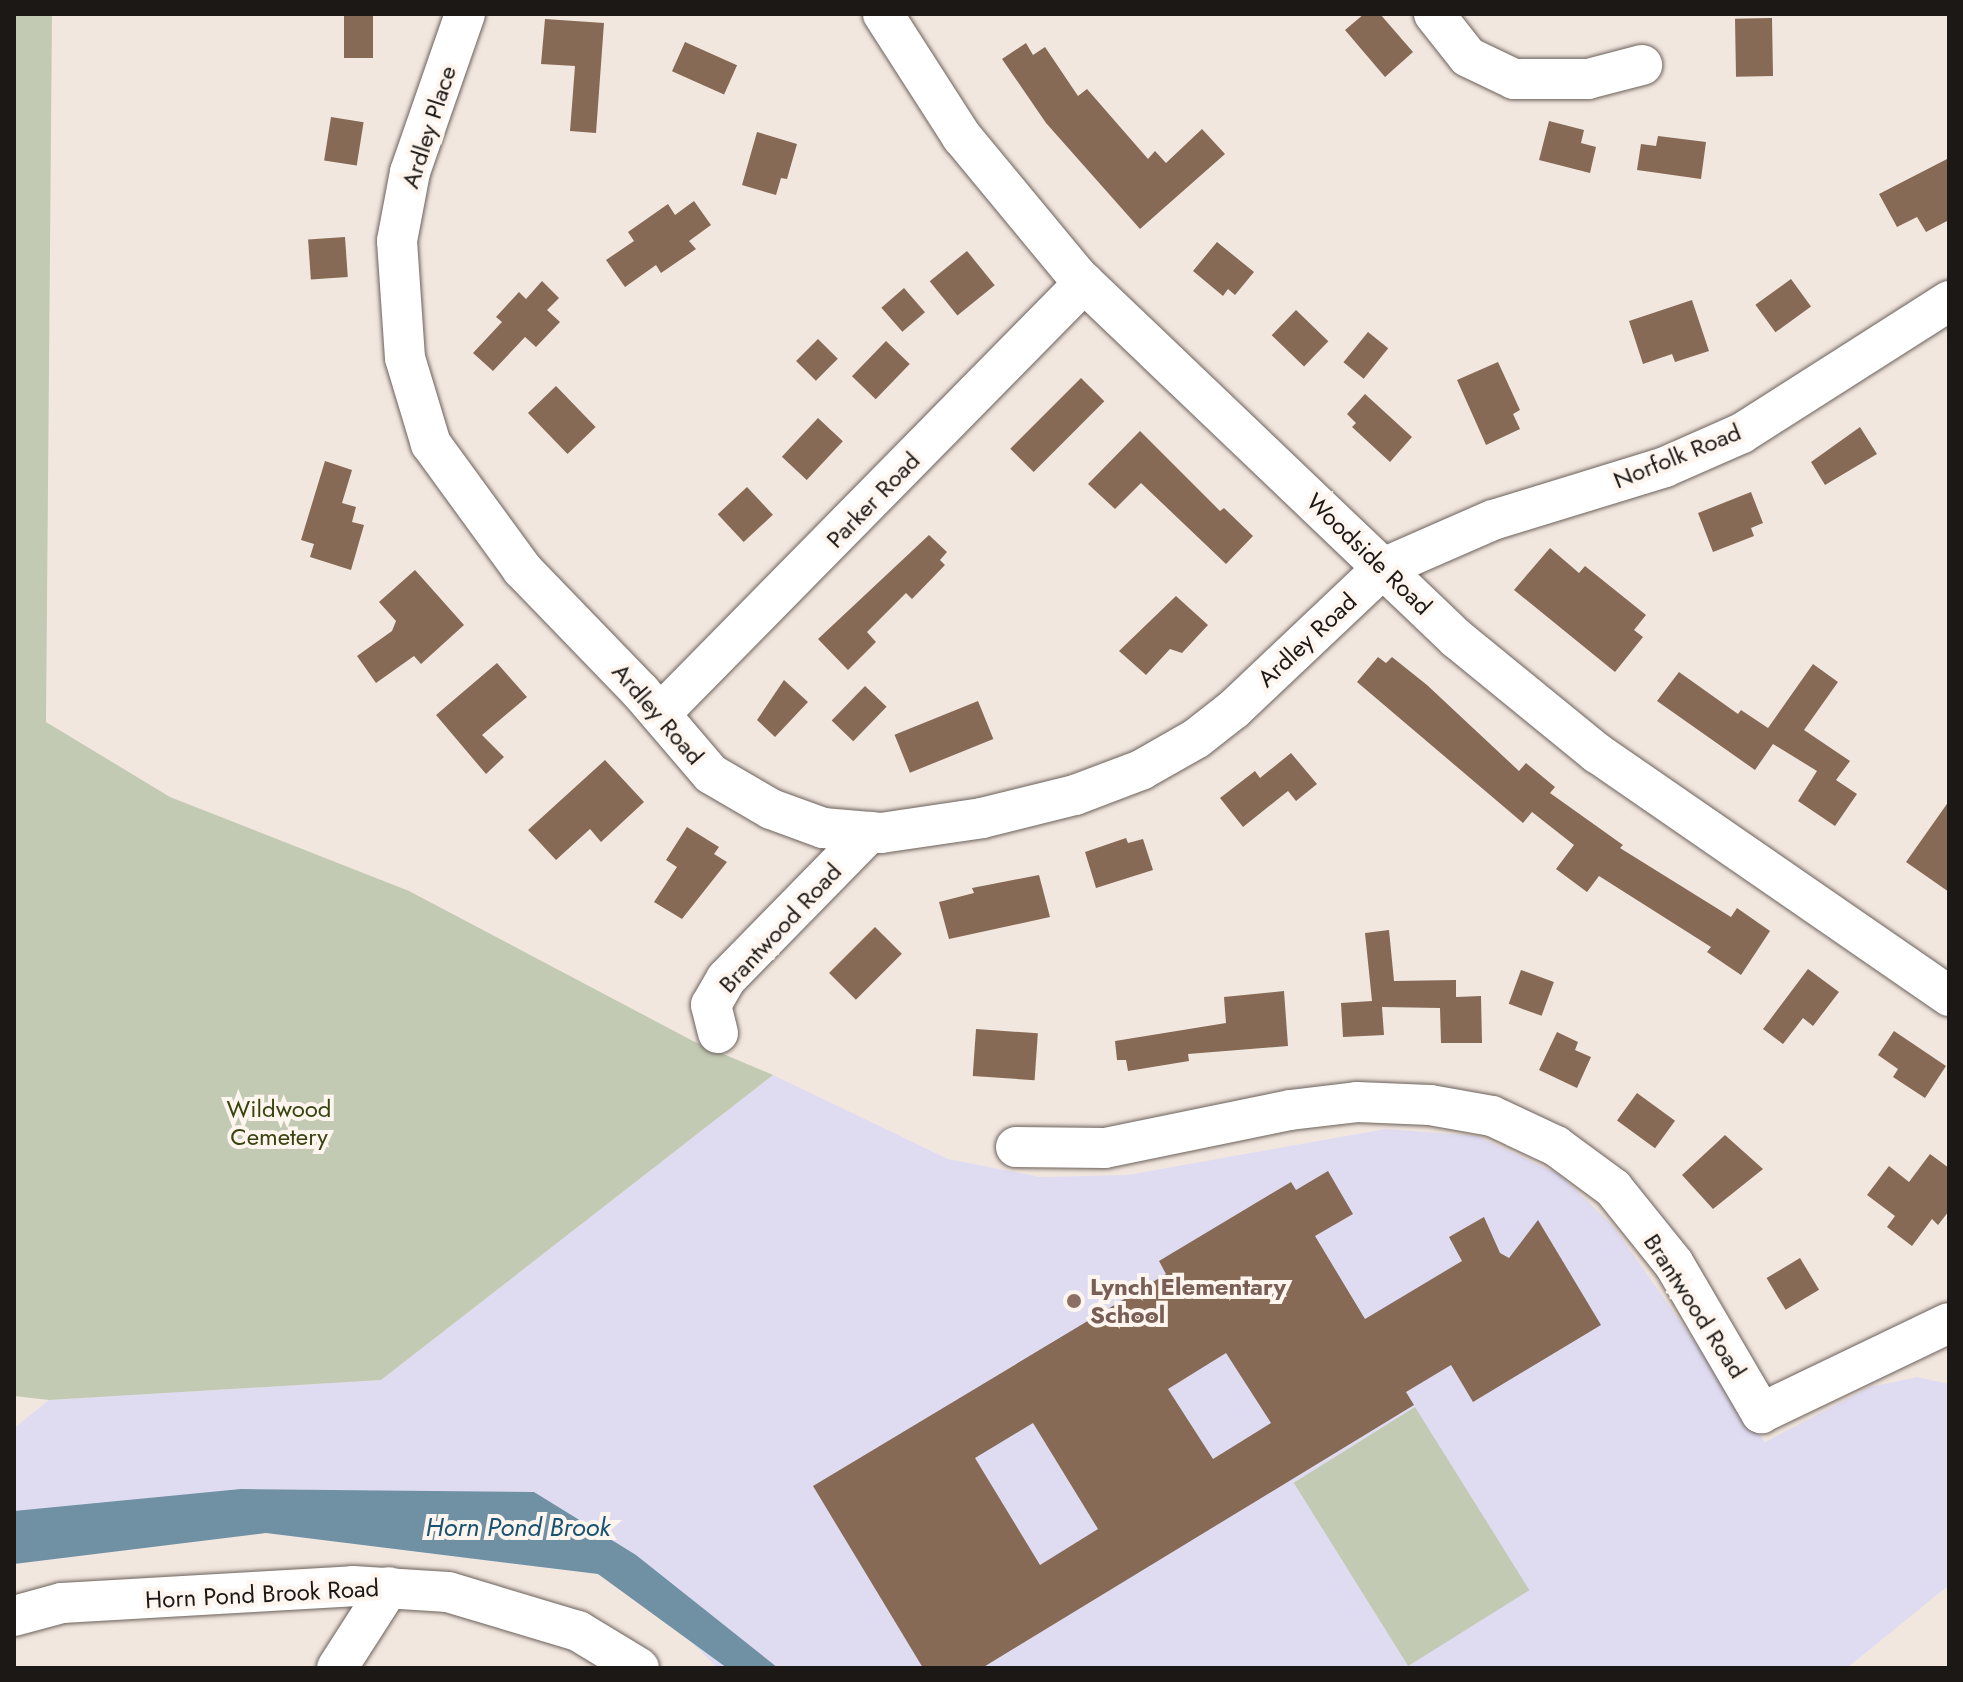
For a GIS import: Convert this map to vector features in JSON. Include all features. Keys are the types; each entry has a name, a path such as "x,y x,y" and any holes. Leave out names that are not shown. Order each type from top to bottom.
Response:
{"street":[{"name":"Ardley Place","path":"397,241 410,172 465,14"},
{"name":"Woodside Road","path":"883,14 962,137 1084,283 1457,639 1597,753 1949,996"},
{"path":"1434,14 1468,57 1514,79 1588,79 1642,65"},
{"name":"Ardley Road","path":"397,241 405,358 431,444 522,569 660,714 711,774 771,809 823,828 870,832 982,818 1075,795 1141,770 1197,738 1234,709 1383,568"},
{"name":"Parker Road","path":"660,714 1084,283"},
{"name":"Norfolk Road","path":"1383,568 1493,520 1665,467 1742,433 1949,301"},
{"name":"Brantwood Road","path":"718,1033 711,1005 726,979 870,832"},
{"name":"Brantwood Road","path":"1016,1147 1105,1148 1249,1118 1357,1102 1430,1105 1492,1116 1556,1146 1613,1188 1674,1264 1761,1413 1949,1323"},
{"path":"337,1668 389,1587"},
{"name":"Horn Pond Brook Road","path":"14,1616 62,1603 389,1587 448,1592 505,1606 578,1631 639,1668"}],"shaded area":[{"name":"Lynch Elementary School","path":"773,1075 948,1159 1040,1177 1127,1175 1386,1129 1477,1136 1560,1175 1613,1226 1765,1442 1870,1387 1917,1377 1949,1384 1949,1585 1847,1668 717,1668 608,1557 375,1513 14,1544 14,1428 49,1400 381,1380"}],"green space":[{"name":"Wildwood Cemetery","path":"14,14 52,14 46,722 170,797 409,891 693,1041 773,1075 381,1380 49,1400 14,1396"},
{"path":"1415,1407 1529,1590 1408,1666 1294,1483"}],"water":[{"name":"Horn Pond Brook","path":"241,1489 534,1492 636,1555 778,1668 727,1668 598,1574 266,1533 14,1564 14,1511"}],"building":[{"path":"344,14 373,14 373,58 344,58"},
{"path":"1364,14 1380,14 1413,52 1385,77 1345,30"},
{"path":"1772,18 1773,76 1736,77 1735,19"},
{"path":"545,19 604,23 596,133 570,131 575,66 541,64"},
{"path":"685,42 737,65 724,94 672,71"},
{"path":"1026,43 1033,55 1045,47 1078,96 1087,89 1148,159 1155,151 1166,163 1202,129 1225,154 1140,229 1046,123 1002,59"},
{"path":"331,117 364,122 357,166 324,160"},
{"path":"1549,121 1584,130 1581,143 1596,147 1590,173 1539,160"},
{"path":"757,132 797,144 787,179 781,178 776,195 742,185"},
{"path":"1658,136 1706,142 1701,179 1637,170 1641,144 1656,146"},
{"path":"1949,158 1949,220 1926,232 1917,217 1897,227 1879,194"},
{"path":"694,201 711,225 689,241 696,249 661,273 656,265 625,287 606,260 634,241 628,232 668,204 675,215"},
{"path":"345,237 348,277 311,279 308,240"},
{"path":"1217,242 1254,272 1235,295 1228,289 1223,296 1193,271"},
{"path":"967,251 995,285 957,315 930,281"},
{"path":"1791,279 1811,307 1775,332 1755,305"},
{"path":"542,281 559,298 547,310 560,322 536,347 525,337 493,371 473,353 502,322 496,317 519,292 526,299"},
{"path":"904,288 925,312 902,332 881,308"},
{"path":"1692,300 1709,351 1675,362 1672,354 1643,364 1629,321"},
{"path":"1296,310 1328,341 1304,366 1272,335"},
{"path":"1368,332 1388,348 1364,379 1343,362"},
{"path":"818,339 838,359 816,381 796,361"},
{"path":"886,341 910,364 876,399 852,376"},
{"path":"1498,362 1520,410 1513,414 1520,429 1486,445 1457,380"},
{"path":"1081,378 1104,401 1034,472 1010,449"},
{"path":"556,386 596,427 568,454 528,413"},
{"path":"1365,394 1412,437 1390,462 1352,427 1356,423 1347,414"},
{"path":"818,418 843,441 807,480 782,457"},
{"path":"1860,427 1877,454 1825,485 1811,462"},
{"path":"1140,431 1220,511 1224,508 1253,536 1226,564 1141,483 1115,509 1088,484"},
{"path":"325,461 352,470 342,503 356,507 352,522 364,525 351,570 310,557 314,544 301,540"},
{"path":"747,487 773,515 744,542 718,514"},
{"path":"1751,492 1763,523 1751,528 1754,536 1713,552 1698,513"},
{"path":"929,535 947,552 940,560 945,565 912,599 906,593 867,632 876,642 848,670 818,639"},
{"path":"1550,548 1579,573 1585,566 1646,615 1634,630 1643,637 1615,672 1514,590"},
{"path":"415,570 464,625 421,664 414,656 376,683 357,656 392,631 396,621 379,602"},
{"path":"1176,596 1208,625 1182,653 1170,649 1146,675 1119,651"},
{"path":"1378,657 1386,663 1392,657 1427,685 1519,771 1526,763 1555,787 1550,793 1623,845 1620,848 1731,917 1737,908 1770,931 1741,975 1707,952 1711,947 1599,876 1587,892 1556,869 1574,845 1532,812 1523,823 1357,682"},
{"path":"497,663 527,697 482,735 504,757 486,774 436,715"},
{"path":"1813,664 1838,682 1804,730 1850,761 1836,780 1857,794 1835,826 1798,801 1817,771 1773,744 1755,770 1657,701 1679,672 1738,714 1741,710 1768,728"},
{"path":"784,680 808,702 775,737 757,720"},
{"path":"865,686 887,707 853,741 832,721"},
{"path":"978,701 993,739 910,773 895,735"},
{"path":"1291,753 1317,784 1296,801 1288,791 1243,827 1220,798 1255,771 1260,778"},
{"path":"605,760 644,802 601,842 590,829 556,860 528,830"},
{"path":"1949,801 1949,892 1906,862"},
{"path":"687,827 719,847 714,854 727,862 682,919 654,902 677,867 666,860"},
{"path":"1126,838 1128,843 1143,839 1153,870 1096,888 1085,852"},
{"path":"1039,875 1050,917 949,939 939,902 974,893 972,888"},
{"path":"875,927 902,954 856,1000 829,973"},
{"path":"1389,930 1394,981 1456,980 1456,997 1481,996 1482,1043 1441,1043 1440,1008 1382,1007 1384,1035 1343,1037 1341,1003 1372,1001 1365,933"},
{"path":"1808,969 1839,992 1813,1026 1803,1018 1783,1044 1763,1029"},
{"path":"1521,970 1554,982 1542,1016 1509,1004"},
{"path":"1284,991 1288,1046 1188,1054 1189,1061 1128,1071 1126,1060 1117,1060 1115,1041 1226,1023 1224,997"},
{"path":"976,1029 1038,1033 1035,1080 973,1076"},
{"path":"1894,1031 1946,1066 1925,1098 1893,1077 1898,1069 1878,1055"},
{"path":"1557,1032 1578,1042 1575,1050 1591,1057 1577,1088 1539,1070"},
{"path":"1637,1093 1675,1121 1655,1148 1617,1121"},
{"path":"1725,1135 1763,1169 1713,1209 1682,1175"},
{"path":"1930,1154 1949,1168 1949,1211 1938,1225 1932,1219 1912,1246 1887,1227 1895,1216 1867,1195 1889,1166 1909,1182"},
{"path":"1328,1171 1353,1214 1315,1236 1365,1319 1462,1261 1449,1237 1484,1217 1500,1253 1509,1258 1538,1220 1601,1325 1473,1402 1451,1365 1406,1392 1414,1405 982,1668 923,1668 813,1486 1166,1274 1159,1261 1291,1182 1296,1190","holes":["1226,1353 1271,1423 1213,1459 1168,1389","1033,1423 1098,1529 1040,1565 975,1458"]},
{"path":"1800,1258 1819,1290 1786,1310 1767,1278"}],"place":[{"name":"Lynch Elementary School","path":"1074,1301"}]}
